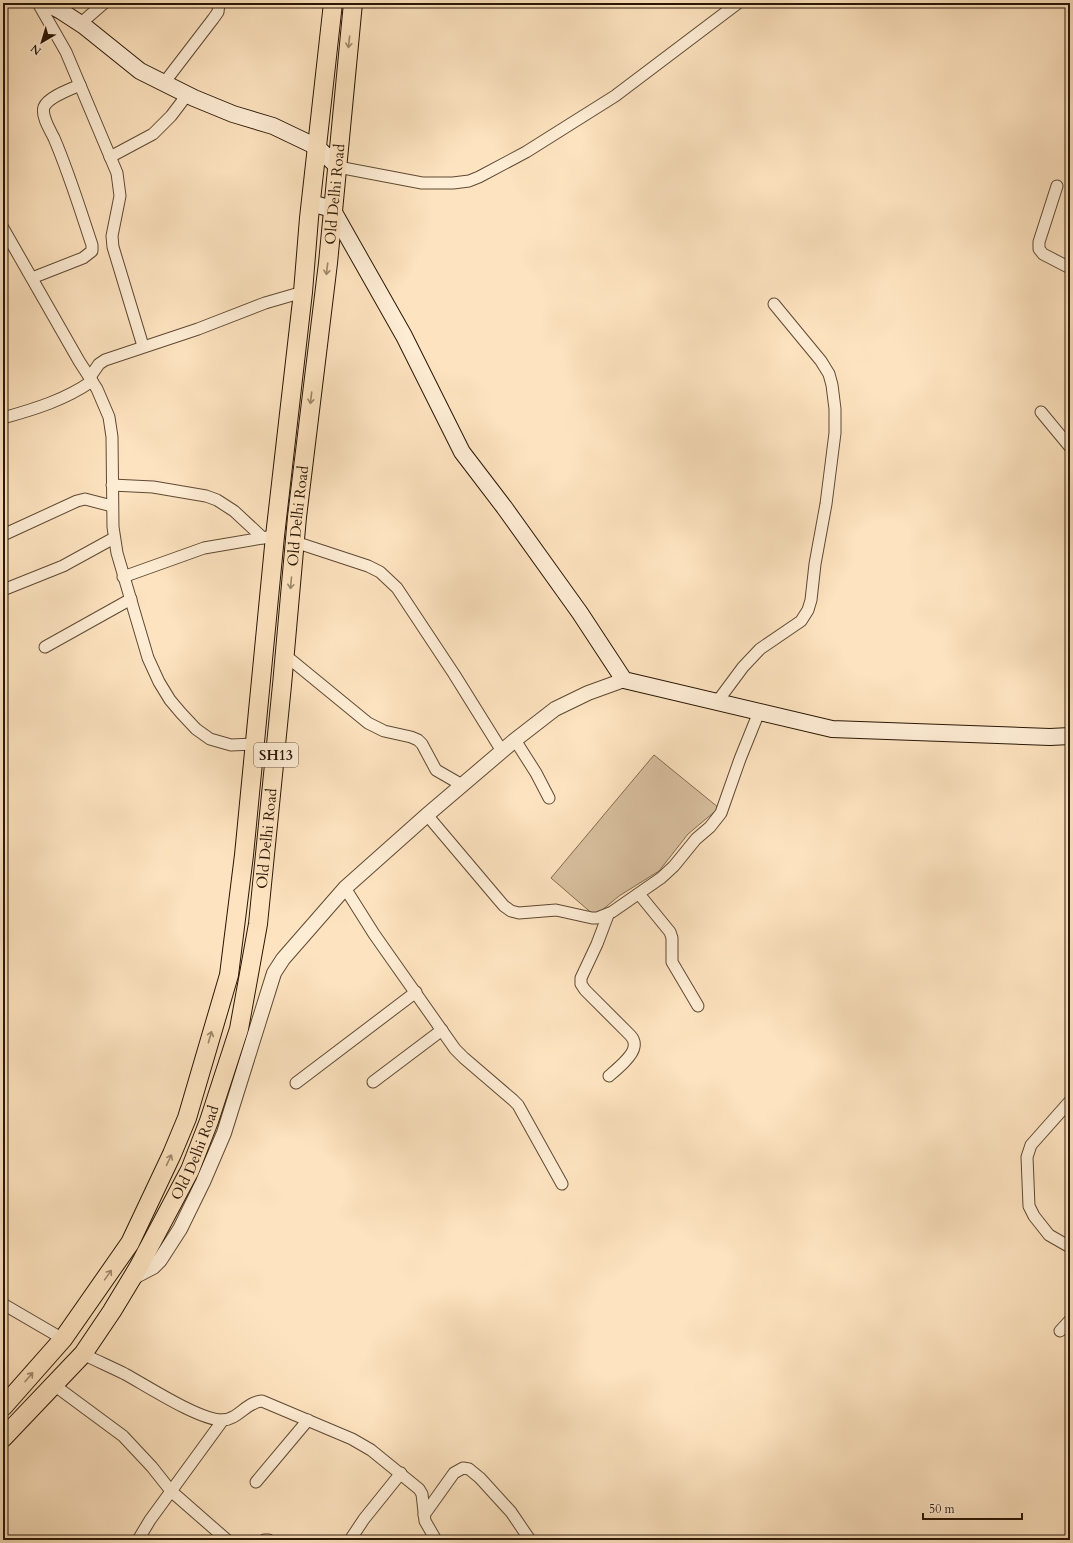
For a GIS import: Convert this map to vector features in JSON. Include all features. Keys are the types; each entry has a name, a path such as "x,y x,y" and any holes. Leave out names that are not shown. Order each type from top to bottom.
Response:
{"main road":[{"path":"46,3 61,10 140,71 187,95 233,114 272,126 317,146 338,167"},
{"name":"Old Delhi Road","path":"3,1407 63,1339 130,1243 172,1154 186,1118 229,975 244,855 254,744 269,537 303,292 311,203 333,3"},
{"name":"Old Delhi Road","path":"3,1438 83,1354 132,1278 160,1230 190,1170 209,1121 239,1029 258,924 295,542 328,263 353,3"},
{"path":"311,203 332,209 404,336 462,452 509,514 580,614 624,680 832,729 1050,737 1070,736"}],"street":[{"path":"38,3 60,38 117,173 120,196 112,236 113,247 143,346"},
{"path":"80,24 104,3"},
{"path":"164,83 218,12 219,3"},
{"path":"338,167 422,183 453,183 469,181 479,177 526,152 615,96 738,3"},
{"path":"32,278 83,258 92,251 92,245 59,149 44,116 43,109 45,104 50,100 80,85"},
{"path":"110,157 153,134 171,116 187,95"},
{"path":"1057,186 1039,242 1039,249 1043,254 1070,268"},
{"path":"3,228 91,379 109,417 112,437 112,506 114,538 123,578 131,599 148,658 159,682 170,700 181,713 196,729 210,739 230,745 254,744"},
{"path":"3,418 53,403 83,388 91,379 99,364 105,360 143,346 178,336 265,303 303,292"},
{"path":"717,702 743,667 756,653 805,617 811,600 815,564 826,504 835,432 835,409 832,385 829,374 821,361 774,304"},
{"path":"1041,412 1070,447"},
{"path":"112,485 154,487 206,496 217,500 234,511 269,537"},
{"path":"3,535 77,501 85,499 112,506"},
{"path":"123,578 204,548 269,537"},
{"path":"3,590 63,566 114,538"},
{"path":"295,542 368,566 380,572 389,579 397,588 450,668 502,751"},
{"path":"45,647 131,599"},
{"path":"285,655 368,723 384,731 418,740 422,744 436,770 462,785"},
{"path":"132,1278 146,1272 160,1260 180,1229 203,1182 224,1133 276,969 282,959 345,888 427,815 515,740 555,709 588,693 624,680"},
{"path":"427,815 498,899 511,911 519,913 556,910 592,918 608,914 661,878 674,866 721,813 759,712"},
{"path":"515,740 536,773 549,798"},
{"path":"345,888 374,934 442,1030 464,1058 518,1105 562,1184"},
{"path":"639,894 670,932 672,938 672,962 698,1006"},
{"path":"608,914 582,978 581,984 634,1041 632,1053 609,1076"},
{"path":"296,1083 416,992"},
{"path":"374,1082 442,1030"},
{"path":"1070,1101 1032,1144 1027,1157 1029,1206 1034,1216 1049,1235 1070,1247"},
{"path":"3,1304 63,1339"},
{"path":"1060,1331 1070,1320"},
{"path":"83,1354 124,1374 196,1413 216,1420 230,1419 257,1401 262,1401 352,1439 371,1450 419,1488 422,1494 424,1515 427,1526 436,1540"},
{"path":"54,1385 122,1436 152,1467 171,1491 227,1540"},
{"path":"138,1540 171,1491 223,1420"},
{"path":"256,1482 308,1420"},
{"path":"424,1515 454,1473 463,1468 469,1469 480,1478 511,1512 530,1540"},
{"path":"350,1540 364,1518 401,1473"},
{"path":"264,1540 269,1540"}],"shaded area":[{"path":"654,755 719,808 688,834 659,871 619,896 595,916 551,878"}]}
